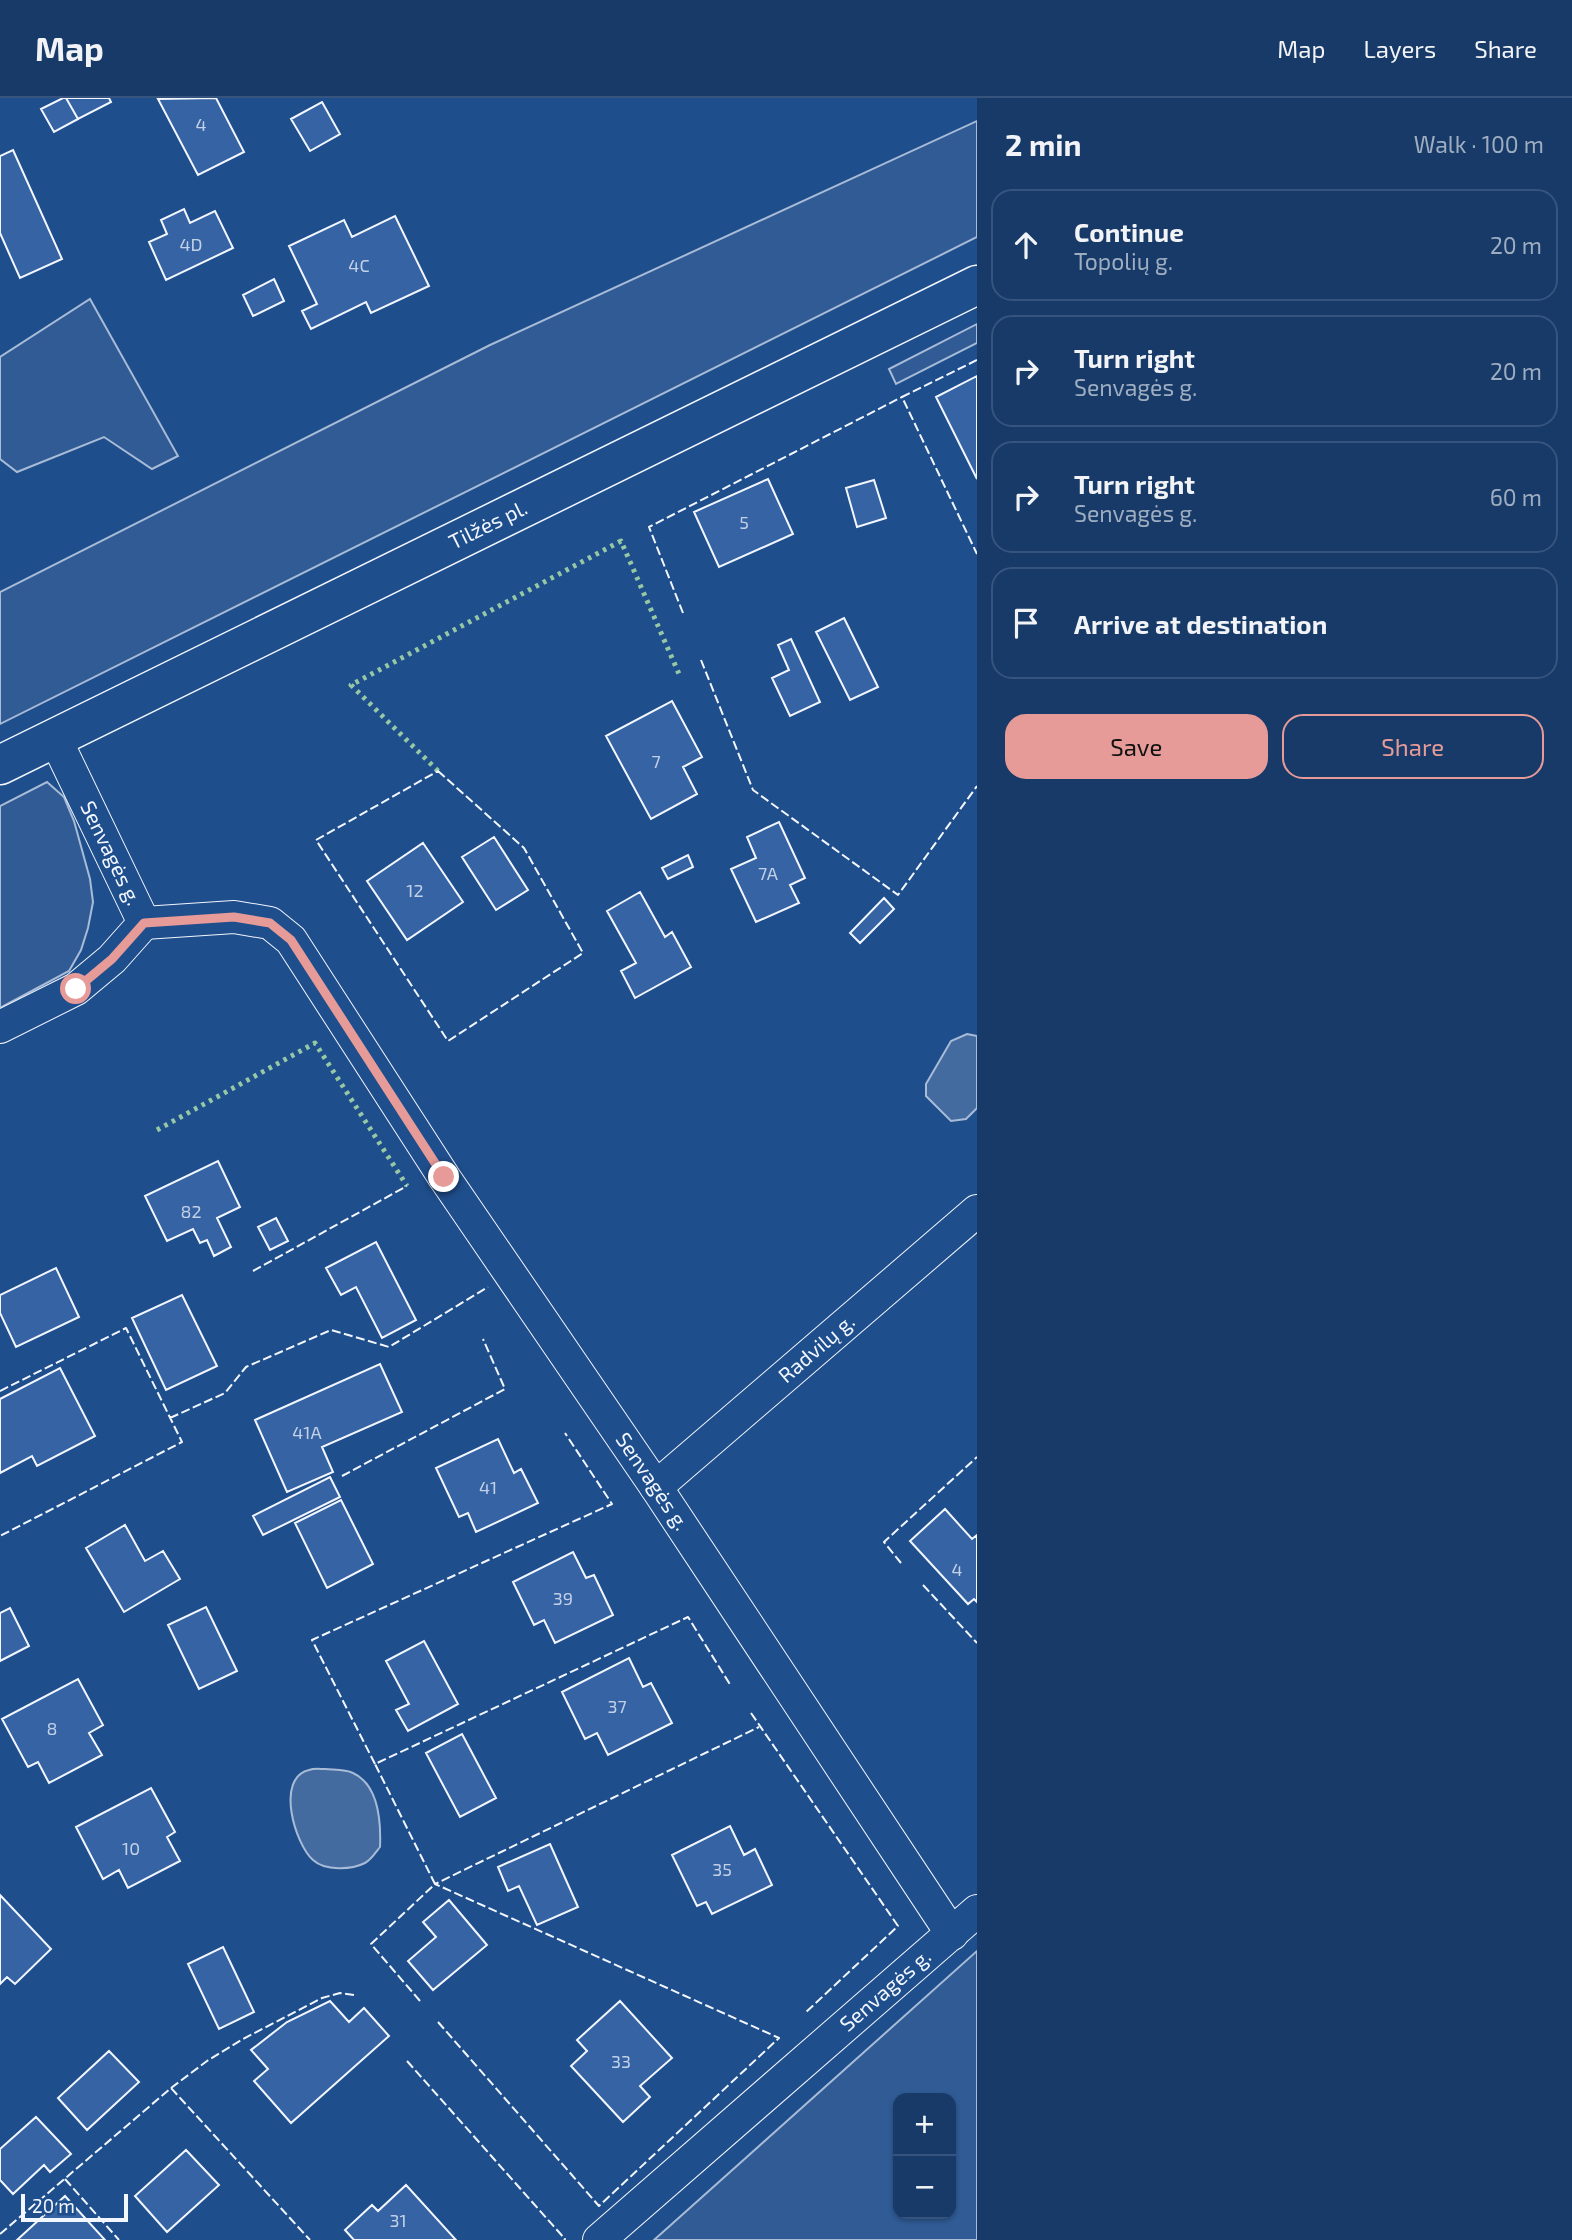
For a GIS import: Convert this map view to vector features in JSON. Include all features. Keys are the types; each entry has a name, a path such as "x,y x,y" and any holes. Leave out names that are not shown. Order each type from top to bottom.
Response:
{"highway":[{"name":"Tilžės pl.","path":"0,765 977,285"}],"street":[{"name":"Senvagės g.","path":"55,738 144,923 234,917 270,923 291,940 444,1177 656,1487 952,1934 599,2240"},
{"path":"0,1027 76,989 112,959 144,923"},
{"name":"Radvilų g.","path":"656,1487 977,1211"},
{"path":"952,1934 977,1911"}],"shaded area":[{"path":"977,121 977,237 0,724 0,592 490,345"},
{"path":"90,299 178,456 152,469 104,437 17,472 0,459 0,357"},
{"path":"977,324 977,343 896,384 889,369"},
{"path":"47,782 64,797 74,821 90,879 93,902 88,928 81,950 69,971 0,1008 0,806"},
{"path":"967,1034 977,1036 977,1108 966,1119 951,1121 926,1096 926,1084 951,1041"},
{"path":"309,1770 343,1770 362,1779 373,1795 379,1816 380,1847 365,1863 338,1868 318,1864 306,1852 295,1827 291,1798 293,1785 299,1776"},
{"path":"977,1951 977,2240 654,2240"}],"building":[{"path":"66,98 78,119 54,132 41,109"},
{"path":"66,98 109,98 111,102 78,119"},
{"path":"216,98 244,152 198,175 158,99"},
{"path":"322,102 340,134 310,151 291,119"},
{"path":"13,150 62,259 20,278 0,233 0,156"},
{"path":"184,209 190,223 215,211 233,248 166,280 149,242 167,234 161,220"},
{"path":"395,216 429,286 371,313 366,302 311,329 302,311 317,304 289,246 344,220 352,237"},
{"path":"274,279 284,301 253,316 243,295"},
{"path":"977,376 977,479 936,397"},
{"path":"768,479 793,534 719,567 694,512"},
{"path":"874,480 886,518 857,527 846,488"},
{"path":"844,618 878,687 850,700 816,632"},
{"path":"791,639 820,702 790,716 772,678 789,670 778,645"},
{"path":"672,701 702,757 683,767 697,794 651,819 606,736"},
{"path":"779,822 805,878 790,885 799,903 756,922 731,869 756,858 747,837"},
{"path":"494,837 528,890 496,910 462,857"},
{"path":"423,843 463,902 407,940 367,881"},
{"path":"688,855 693,867 668,879 662,868"},
{"path":"640,892 665,937 672,932 691,967 635,998 621,971 636,963 607,911"},
{"path":"884,898 894,909 860,943 850,933"},
{"path":"218,1161 240,1207 217,1218 231,1247 214,1256 207,1240 200,1243 193,1229 167,1241 145,1196"},
{"path":"276,1218 288,1241 270,1250 258,1227"},
{"path":"376,1242 416,1320 382,1338 356,1287 341,1295 326,1268"},
{"path":"56,1268 79,1317 16,1347 0,1313 0,1295"},
{"path":"182,1295 217,1366 166,1390 132,1318"},
{"path":"380,1364 402,1412 322,1447 333,1472 287,1492 255,1420"},
{"path":"60,1368 95,1436 37,1466 32,1456 0,1473 0,1399"},
{"path":"498,1439 514,1473 521,1469 538,1503 476,1532 468,1513 459,1517 436,1468"},
{"path":"330,1477 340,1497 263,1535 253,1516"},
{"path":"341,1500 373,1564 327,1588 295,1523"},
{"path":"945,1509 972,1539 977,1535 977,1602 974,1599 968,1604 910,1541"},
{"path":"125,1525 145,1561 163,1551 180,1579 124,1612 86,1548"},
{"path":"573,1552 586,1578 594,1575 613,1615 555,1643 544,1620 534,1625 513,1582"},
{"path":"206,1607 237,1671 199,1689 168,1625"},
{"path":"10,1608 29,1646 0,1661 0,1613"},
{"path":"424,1641 458,1704 408,1731 396,1710 409,1704 386,1661"},
{"path":"629,1658 643,1687 651,1683 672,1723 608,1755 597,1733 585,1739 562,1692"},
{"path":"78,1679 103,1725 89,1733 102,1755 49,1783 38,1762 28,1767 2,1719"},
{"path":"462,1734 496,1798 460,1817 426,1753"},
{"path":"151,1788 175,1832 167,1837 180,1861 128,1888 119,1870 103,1879 76,1827"},
{"path":"730,1826 744,1855 755,1849 772,1885 712,1914 706,1902 697,1906 672,1855"},
{"path":"550,1844 578,1907 537,1925 519,1886 508,1891 498,1867"},
{"path":"0,1895 51,1949 15,1984 7,1977 0,1984"},
{"path":"449,1900 487,1945 433,1990 408,1961 436,1937 423,1922"},
{"path":"223,1947 254,2012 219,2029 188,1964"},
{"path":"330,2001 349,2022 364,2008 389,2036 291,2123 254,2081 268,2069 251,2050 287,2022"},
{"path":"620,2001 672,2058 640,2086 650,2097 623,2122 571,2066 587,2051 577,2040"},
{"path":"109,2051 139,2082 87,2130 58,2098"},
{"path":"36,2117 71,2154 50,2172 44,2165 13,2194 0,2180 0,2149"},
{"path":"186,2150 219,2185 167,2232 135,2196"},
{"path":"406,2185 456,2240 354,2240 345,2230 372,2205 378,2211"},
{"path":"65,2196 105,2240 17,2240"}],"hedge":[{"path":"438,771 351,685 621,541 679,674"},
{"path":"157,1130 315,1043 407,1186"}],"fence":[{"path":"977,360 902,397 977,554"},
{"path":"683,613 649,527 902,397"},
{"path":"701,660 753,790 898,895 977,786"},
{"path":"438,771 524,848 583,953 448,1041 316,840 438,771"},
{"path":"253,1271 407,1186"},
{"path":"170,1418 225,1393 246,1367 331,1330 389,1347 488,1287"},
{"path":"0,1391 126,1328 182,1442 0,1536"},
{"path":"342,1476 505,1389 483,1339"},
{"path":"375,1764 312,1640 612,1504 565,1433"},
{"path":"901,1563 884,1542 977,1457"},
{"path":"923,1585 977,1643"},
{"path":"420,2001 371,1944 435,1884 375,1764 688,1617 731,1686"},
{"path":"751,1713 898,1926 804,2014"},
{"path":"438,2022 599,2206 779,2038 435,1884 759,1727"},
{"path":"171,2088 243,2039 322,1998 340,1993 354,1995"},
{"path":"407,2061 564,2240"},
{"path":"0,2234 171,2088 310,2240"},
{"path":"65,2179 119,2240"}],"route":[{"path":"76,989 112,959 144,923 234,917 270,923 291,940 444,1177"}]}
